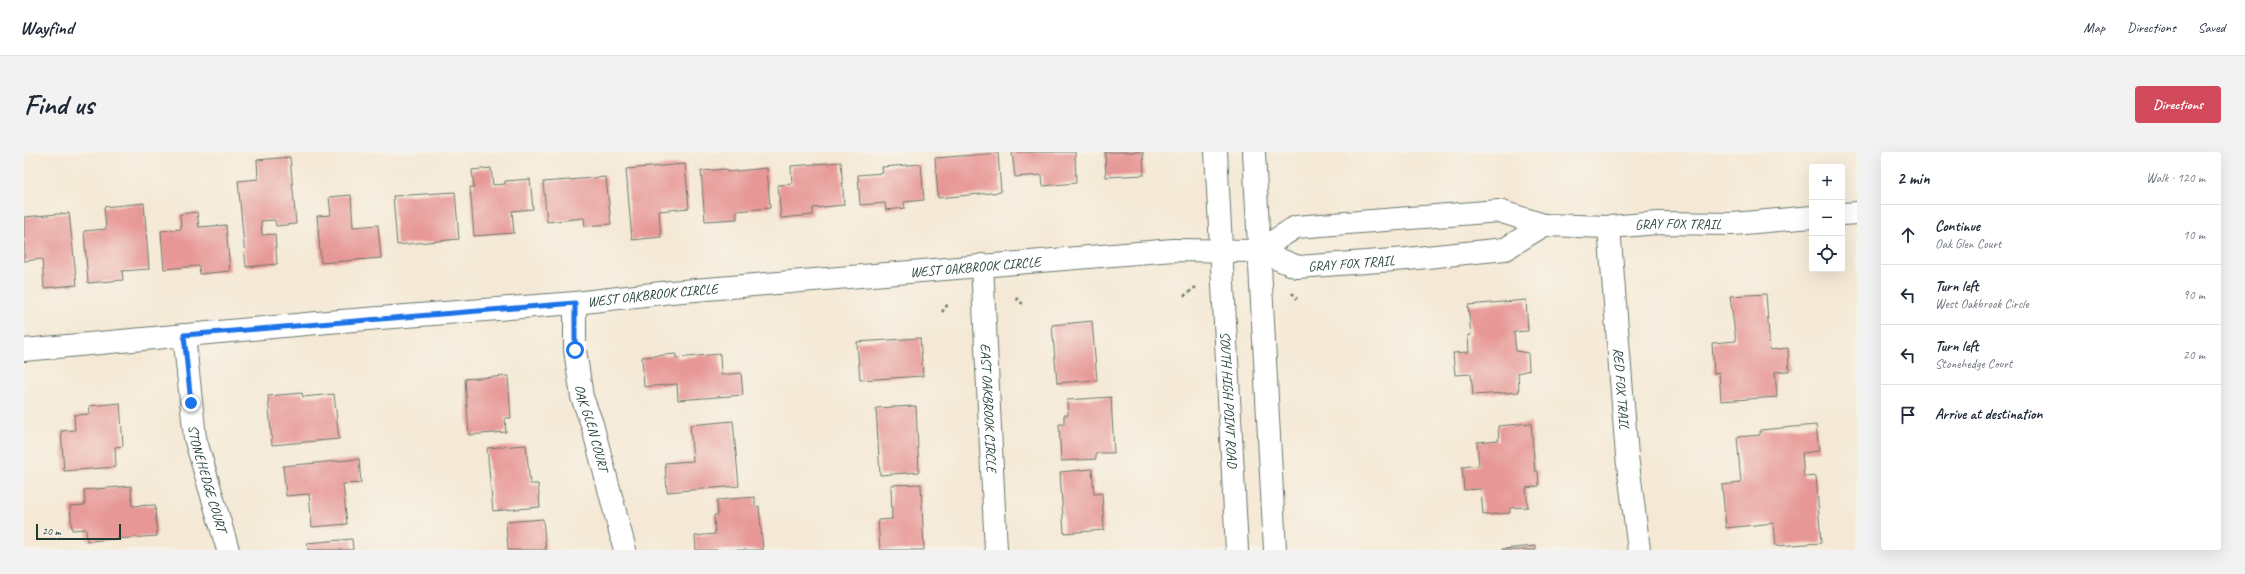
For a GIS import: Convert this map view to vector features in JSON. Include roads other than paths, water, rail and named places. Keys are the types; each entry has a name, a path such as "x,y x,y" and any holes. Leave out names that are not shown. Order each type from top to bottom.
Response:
{"street":[{"name":"SOUTH HIGH POINT ROAD","path":"1216,152 1237,550"},
{"path":"1254,152 1258,251 1275,550"},
{"name":"GRAY FOX TRAIL","path":"1258,251 1296,227 1499,211 1544,226 1608,227 1658,223 1733,224 1809,217"},
{"path":"1845,214 1857,213"},
{"name":"GRAY FOX TRAIL","path":"1258,251 1298,267 1407,259 1505,250 1544,226"},
{"name":"RED FOX TRAIL","path":"1608,227 1627,456 1638,550"},
{"name":"WEST OAKBROOK CIRCLE","path":"24,350 184,335 575,303 671,292 982,265 1173,250 1258,251"},
{"name":"EAST OAKBROOK CIRCLE","path":"982,265 996,550"},
{"name":"OAK GLEN COURT","path":"575,303 575,350 582,397 592,424 625,550"},
{"name":"STONEHEDGE COURT","path":"184,335 195,438 228,550"}]}
